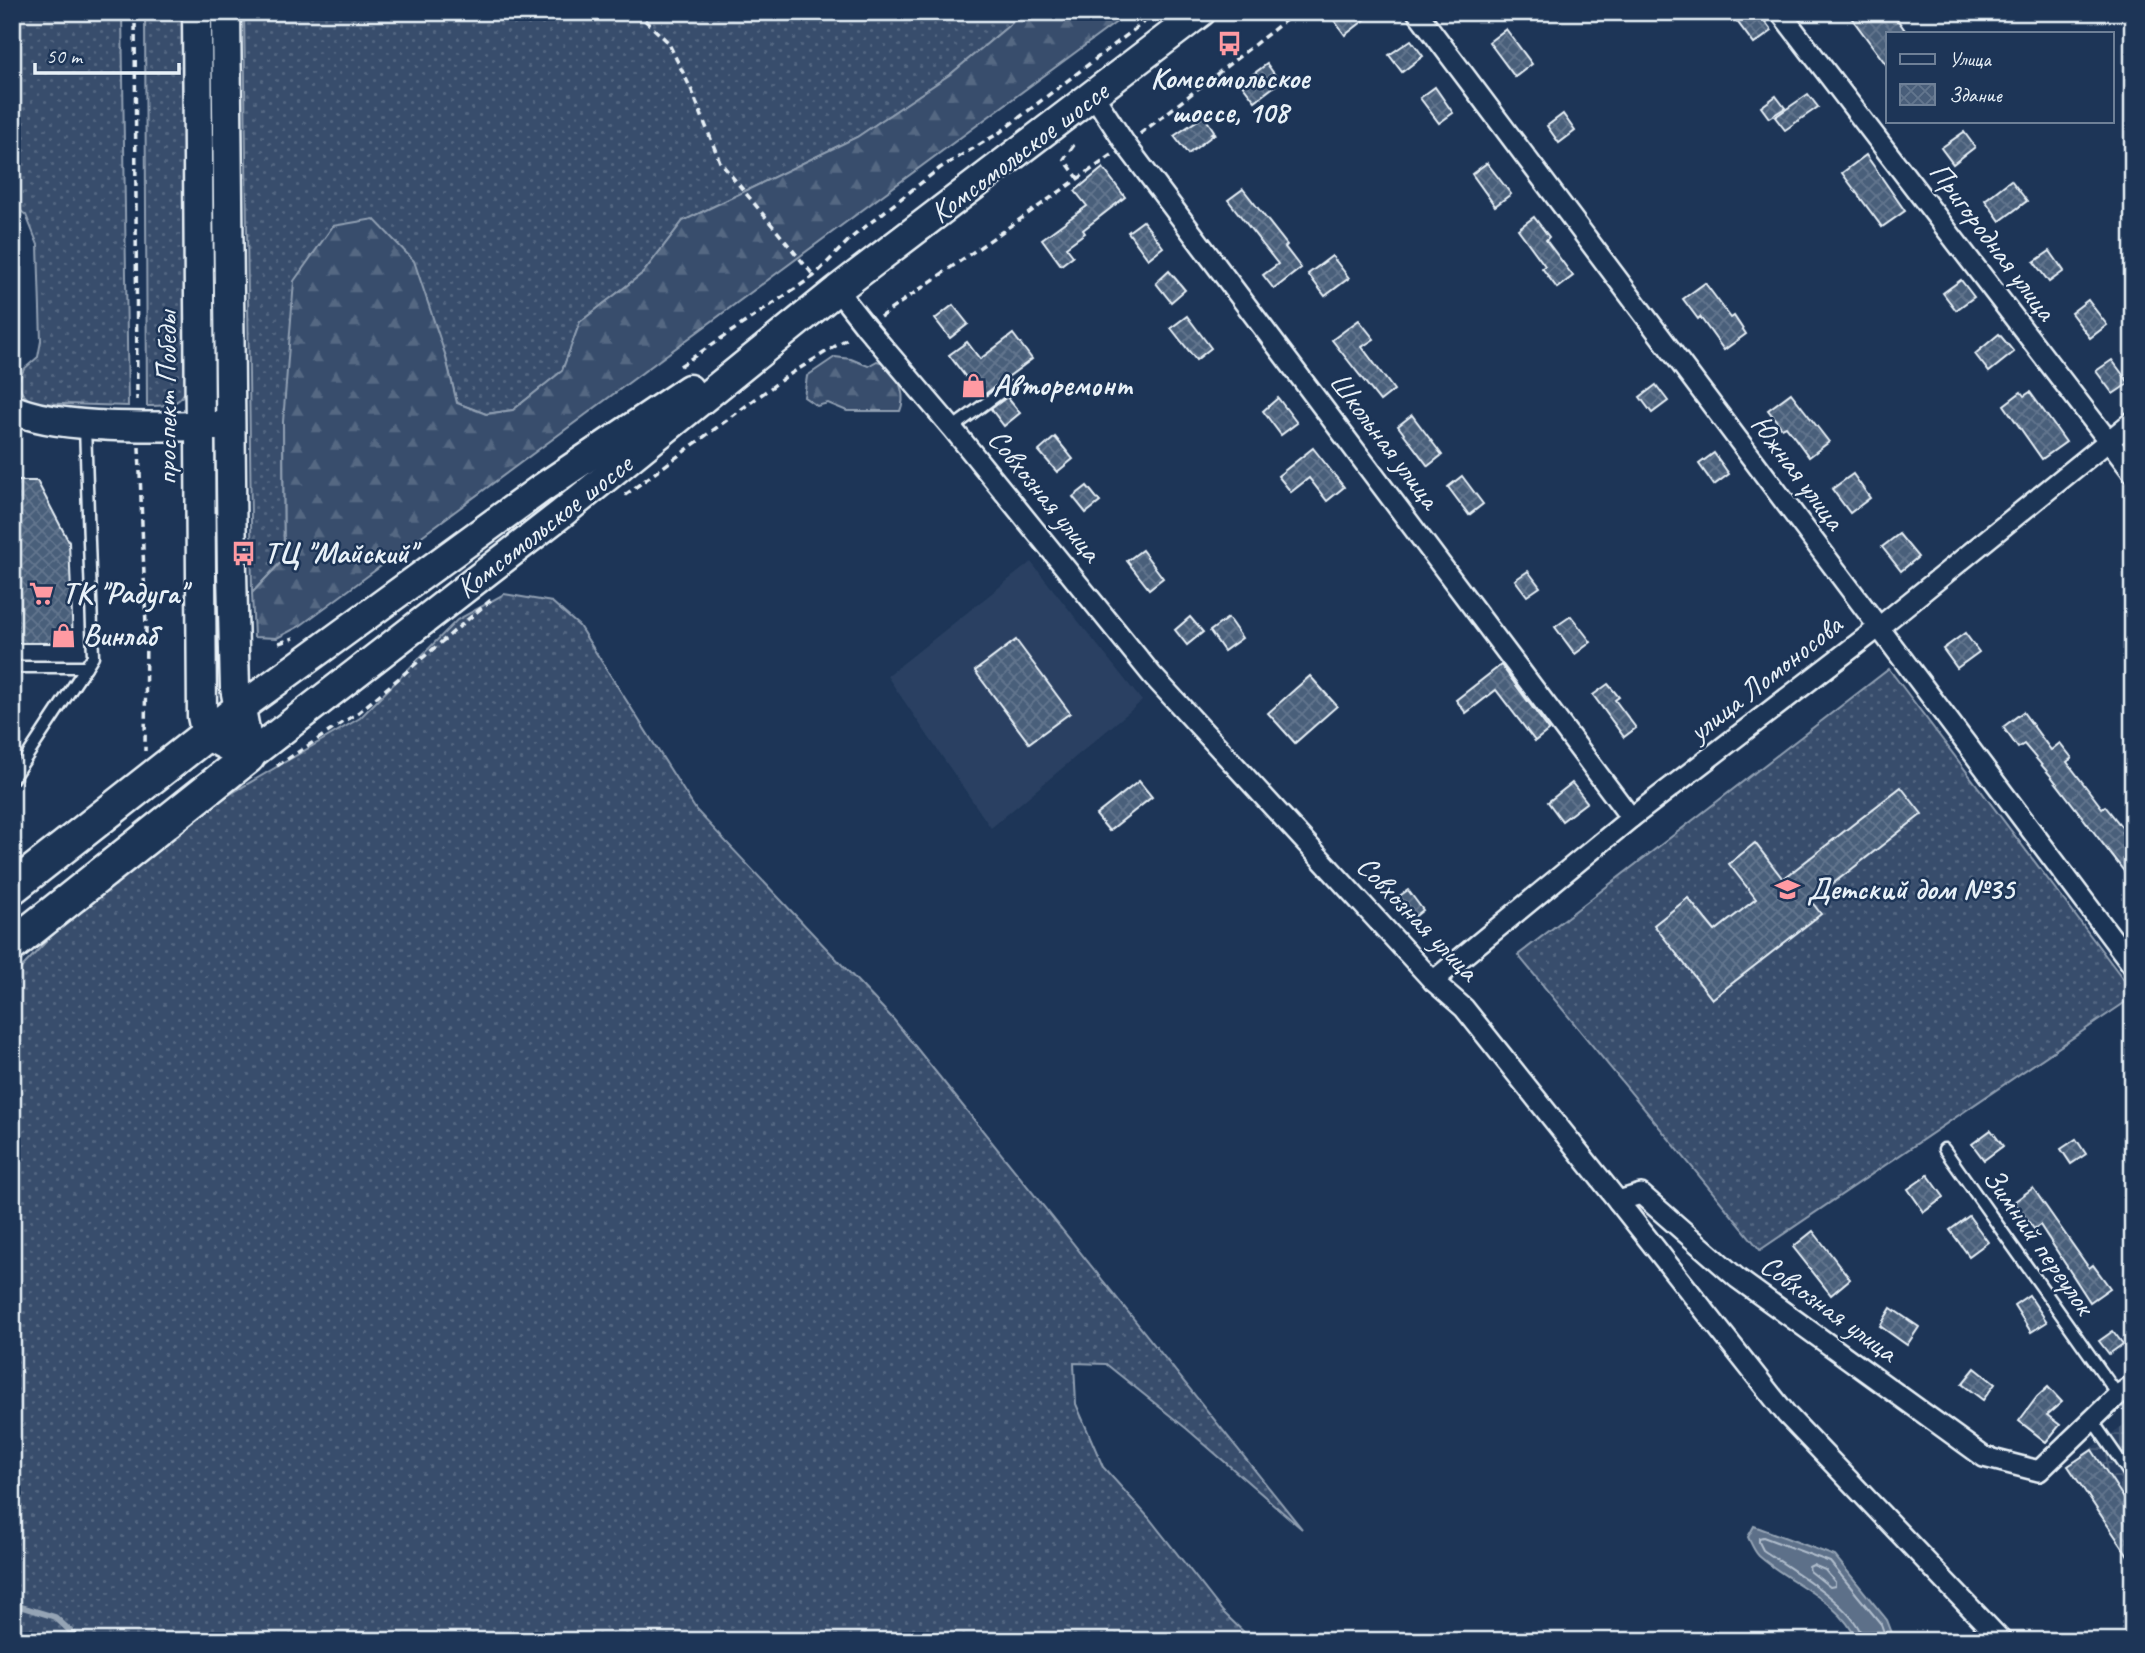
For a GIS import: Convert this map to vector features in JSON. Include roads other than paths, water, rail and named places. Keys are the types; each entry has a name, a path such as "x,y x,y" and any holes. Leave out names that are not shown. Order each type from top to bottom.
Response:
{"main road":[{"name":"проспект Победы","path":"197,12 201,709 206,735"},
{"path":"226,12 232,597 235,688 248,757"},
{"name":"Комсомольское шоссе","path":"12,888 239,709 826,283 1094,96 1201,12"},
{"name":"Комсомольское шоссе","path":"12,945 248,757 561,514 826,283"},
{"path":"12,409 24,414 84,423 230,426"},
{"path":"539,490 561,514"},
{"path":"206,735 248,757"}],"street":[{"name":"Южная улица","path":"1417,12 2133,966"},
{"name":"Пригородная улица","path":"1780,12 2133,473"},
{"name":"Школьная улица","path":"1094,96 1126,145 1630,818"},
{"name":"Совхозная улица","path":"826,283 952,428 1152,675 1433,981 1464,1008 1618,1201 1641,1194 1737,1278 1984,1457 2039,1471 2092,1420"},
{"name":"улица Ломоносова","path":"1433,981 1630,818 1878,628 2133,421"},
{"path":"1618,1201 1787,1415 2002,1641"},
{"path":"2092,1420 2125,1390"}],"lane":[{"path":"952,428 1008,387"},
{"path":"12,779 93,656 84,423"},
{"path":"12,667 86,667"},
{"name":"Зимний переулок","path":"1944,1149 2125,1390"},
{"path":"2092,1420 2133,1479"}],"water":[{"path":"1754,1526 1835,1556 1887,1620 1895,1641 1857,1641 1840,1615 1759,1556 1748,1537"}],"waterway":[{"path":"12,1604 55,1617 81,1641"}],"place":[{"name":"Комсомольское шоссе, 108","path":"1230,43"},
{"name":"Авторемонт","path":"973,385"},
{"name":"ТЦ \"Майский\"","path":"244,553"},
{"name":"ТК \"Радуга\"","path":"42,593"},
{"name":"Винлаб","path":"63,635"},
{"name":"Детский дом №35","path":"1787,889"}]}
